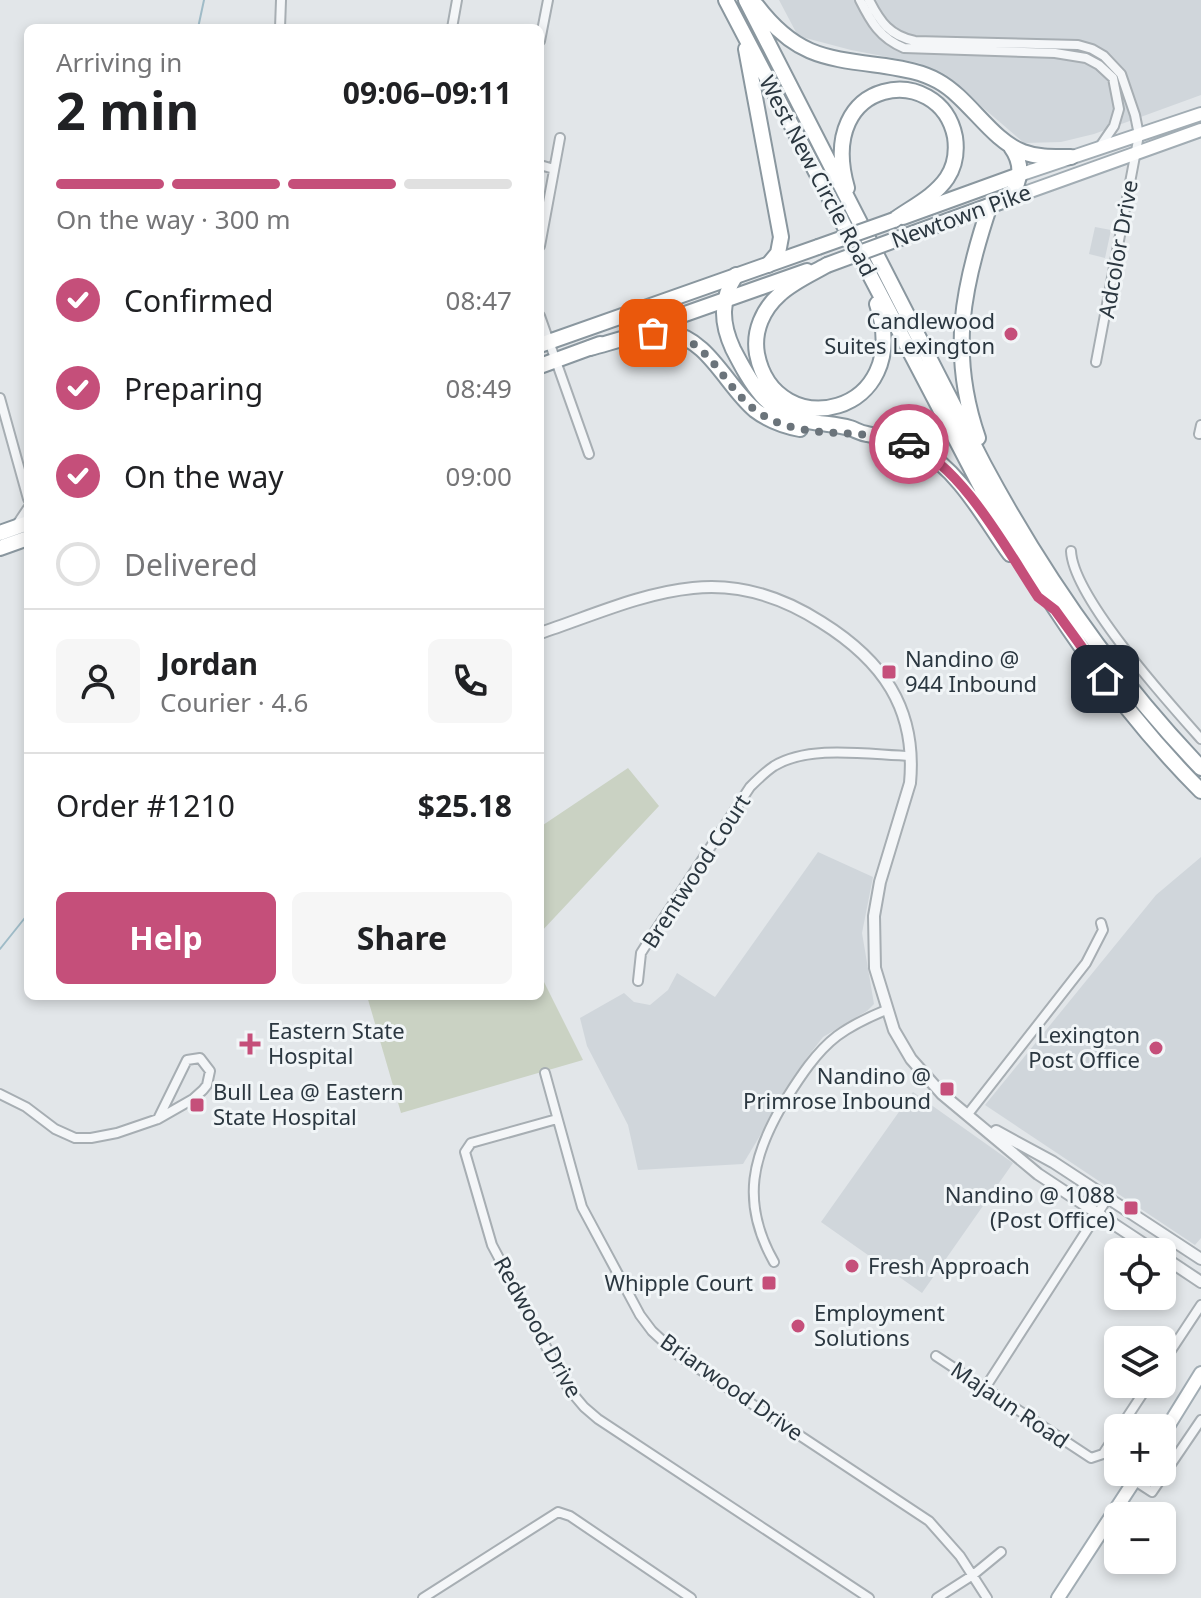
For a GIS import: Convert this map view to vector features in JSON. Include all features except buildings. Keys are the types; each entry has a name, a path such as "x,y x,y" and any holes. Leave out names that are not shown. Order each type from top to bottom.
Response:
{"highway":[{"name":"West New Circle Road","path":"726,0 983,491 1055,610 1105,679 1201,791"},
{"name":"West New Circle Road","path":"749,0 856,219 998,491 1074,613 1109,661 1182,748 1201,766"},
{"path":"749,0 777,30 808,52 913,71 947,86 1008,143 1019,159 1019,175 1008,199"},
{"path":"743,33 781,237 778,253 768,265"},
{"path":"856,219 841,160 845,126 868,98 879,93 905,90 932,100 942,109 954,133 955,157 947,178 938,188 894,220"},
{"path":"1008,143 1032,155 1071,157"},
{"name":"Newtown Pike","path":"544,343 1019,175"},
{"name":"Newtown Pike","path":"547,363 1008,199"},
{"path":"990,205 977,244 963,316 960,354 966,399 998,491"},
{"path":"827,265 780,294 764,313 756,338 761,369 774,388 791,401 822,409 842,405 859,395 873,381 882,363 885,342 882,319 862,258"},
{"path":"736,275 724,301 725,326 755,389 766,402 791,418 851,428 920,449 948,471 1038,597 1055,610"},
{"path":"590,348 653,333 682,336 695,344 744,399 763,415 803,430 848,435 860,433"},
{"path":"2,533 24,525"},
{"path":"0,548 24,539"}],"main road":[{"name":"Newtown Pike","path":"1019,175 1201,114"},
{"name":"Newtown Pike","path":"1008,199 1201,130"},
{"path":"1176,1414 1201,1373"},
{"path":"1058,1598 1131,1486"}],"street":[{"path":"280,24 281,0"},
{"path":"453,24 457,0"},
{"path":"543,24 548,0"},
{"path":"860,0 874,26 884,37 904,48 1055,53 1086,58 1099,65 1113,78 1119,109 1114,126 1099,149"},
{"path":"869,0 878,19 889,31 915,41 1078,45 1092,49 1104,56 1121,74 1139,135"},
{"name":"Adcolor Drive","path":"1096,362 1139,135"},
{"path":"544,224 560,138"},
{"path":"544,166 554,169"},
{"path":"544,343 547,363 589,454"},
{"path":"0,398 24,485"},
{"path":"2,533 20,522 24,515"},
{"path":"1071,551 1076,574 1092,602 1145,673 1201,739"},
{"path":"544,632 668,592 695,588 733,589 768,595 789,603 857,647 874,663 900,705 911,756 910,783 880,882 874,916 875,968 886,1010 902,1044 942,1094 968,1114 1005,1140 1053,1162 1201,1259"},
{"name":"Brentwood Court","path":"638,981 641,953 750,787 763,774 787,760 811,754 911,756"},
{"path":"968,1114 1086,963 1103,930 1101,923"},
{"path":"774,1262 758,1230 754,1209 754,1176 763,1142 794,1086 822,1049 838,1035 886,1010"},
{"path":"0,1094 75,1138 99,1137 158,1119 193,1099 207,1085 210,1071 200,1058 187,1060 158,1119"},
{"name":"Briarwood Drive","path":"545,1073 582,1207 640,1315 652,1331 678,1355 922,1515 946,1538 988,1597"},
{"name":"Redwood Drive","path":"557,1119 471,1143 465,1152 492,1245 568,1388 598,1419 869,1598"},
{"path":"1005,1140 1038,1174 1135,1238"},
{"path":"985,1388 1107,1199"},
{"path":"1176,1265 1201,1282"},
{"path":"1176,1343 1201,1305"},
{"name":"Majaun Road","path":"936,1356 1091,1458 1104,1452"},
{"path":"1176,1457 1201,1420"},
{"path":"423,1598 558,1512 570,1516 691,1598"},
{"path":"937,1598 1001,1552"}],"shaded area":[{"path":"779,0 1201,0 1201,95 1094,134 1061,142 1024,143 959,87 919,63 798,36"},
{"path":"1095,227 1111,230 1105,258 1089,254"},
{"path":"818,852 873,877 862,933 874,1004 823,1037 806,1059 743,1164 638,1170 628,1125 587,1046 580,1018 624,993 634,1002 650,1005 668,990 677,973 715,997"},
{"path":"1201,857 1201,1238 1195,1245 985,1105 1156,895"},
{"path":"913,1092 1013,1163 922,1293 821,1222"}],"green space":[{"path":"628,768 659,806 544,929 544,824"},
{"path":"544,982 583,1060 401,1113 368,1000 544,1000"}],"waterway":[{"path":"199,24 204,0"},
{"path":"0,949 24,919"}],"way so far":[{"path":"653,333 682,336 695,344 754,409 781,424 803,430 848,435 860,433 909,444"}],"place":[{"name":"Candlewood Suites Lexington","path":"1011,334"},
{"name":"Nandino @ 944 Inbound","path":"889,672"},
{"name":"Eastern State Hospital","path":"250,1044"},
{"name":"Lexington Post Office","path":"1156,1048"},
{"name":"Nandino @ Primrose Inbound","path":"947,1089"},
{"name":"Bull Lea @ Eastern State Hospital","path":"197,1105"},
{"name":"Nandino @ 1088 (Post Office)","path":"1131,1208"},
{"name":"Fresh Approach","path":"852,1266"},
{"name":"Whipple Court","path":"769,1283"},
{"name":"Employment Solutions","path":"798,1326"}],"route":[{"path":"909,444 933,458 960,483 1038,597 1055,610 1105,679"}]}
